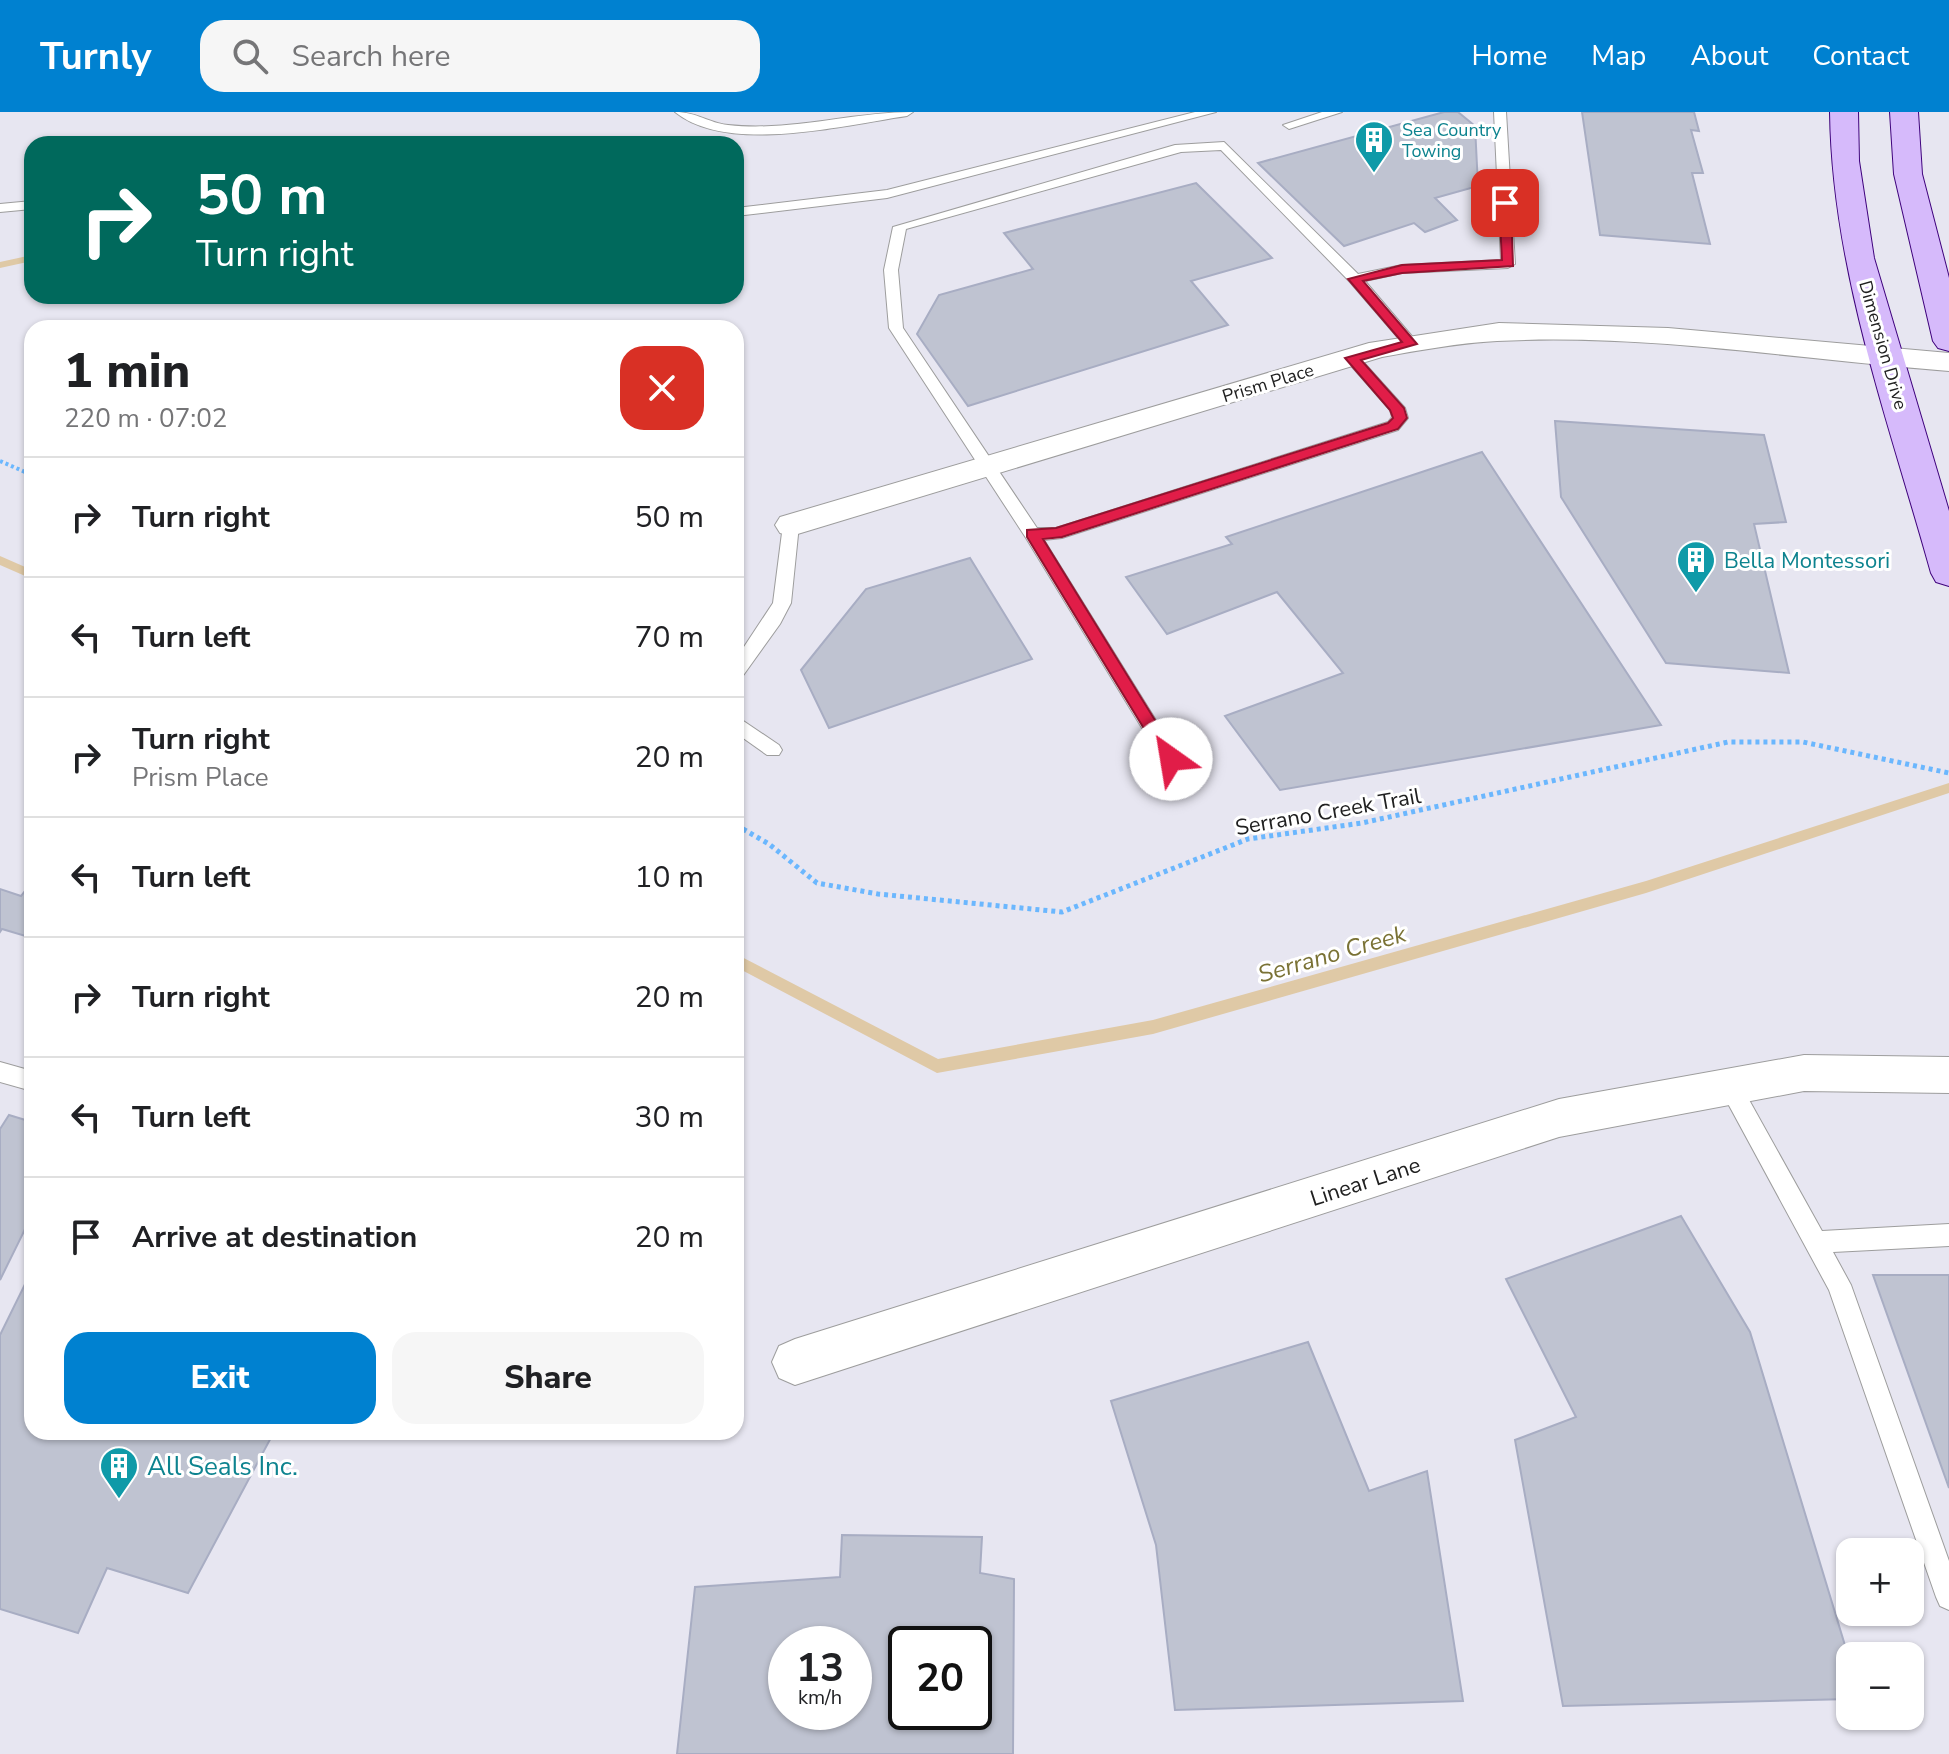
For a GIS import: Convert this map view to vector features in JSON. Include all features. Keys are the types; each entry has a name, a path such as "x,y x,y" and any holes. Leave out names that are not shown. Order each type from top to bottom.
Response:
{"main road":[{"name":"Dimension Drive","path":"1844,112 1845,161 1859,258 1949,573"},
{"path":"1904,112 1908,174 1949,341"}],"street":[{"name":"Prism Place","path":"791,525 1352,358 1411,344 1499,332 1622,335 1949,362"},
{"name":"Linear Lane","path":"795,1362 1559,1118 1804,1073 1949,1075"}],"lane":[{"path":"681,112 724,129 791,129 907,112"},
{"path":"744,211 887,194 1210,112"},
{"path":"1289,125 1336,112"},
{"path":"1355,279 1402,269 1508,264 1500,112"},
{"path":"1171,759 990,466 896,328 891,270 900,227 1180,148 1224,146 1355,279 1411,344"},
{"path":"0,208 24,206"},
{"path":"1032,534 1056,534 1393,426 1400,418 1397,408 1352,358"},
{"path":"744,660 782,603 791,525"},
{"path":"744,729 773,750"},
{"path":"0,1072 24,1079"},
{"path":"1730,1087 1839,1285 1949,1597"},
{"path":"1816,1243 1853,1238 1949,1235"}],"path":[{"path":"0,461 24,472"},
{"name":"Serrano Creek Trail","path":"744,830 769,844 817,883 878,894 1062,912 1248,839 1362,823 1728,742 1803,742 1912,768 1949,773"}],"building":[{"name":"Sea Country Towing","path":"1444,112 1458,112 1475,126 1478,186 1435,198 1457,220 1425,232 1414,223 1344,246 1258,163"},
{"path":"1582,112 1694,112 1699,131 1691,130 1703,173 1692,173 1710,244 1600,235"},
{"path":"1196,183 1272,258 1191,281 1228,325 968,406 917,334 939,295 1033,269 1004,233"},
{"name":"Bella Montessori","path":"1555,421 1764,435 1786,522 1754,524 1789,673 1666,663 1561,497"},
{"path":"1482,452 1661,725 1280,790 1225,716 1343,673 1277,592 1167,634 1126,577 1232,544 1226,537"},
{"path":"970,558 1032,659 829,728 801,670 866,589"},
{"path":"0,889 21,896 24,892 24,936 2,929 0,932"},
{"path":"9,1115 24,1120 24,1231 0,1280 0,1129"},
{"path":"1681,1216 1750,1332 1836,1616 1836,1626 1839,1626 1844,1642 1836,1642 1836,1699 1563,1706 1515,1440 1576,1417 1506,1279"},
{"path":"1873,1275 1949,1275 1949,1488"},
{"name":"All Seals Inc.","path":"24,1286 24,1440 270,1440 188,1593 107,1568 78,1633 0,1609 0,1335"},
{"path":"1308,1342 1369,1491 1427,1471 1463,1701 1175,1710 1156,1545 1111,1401"},
{"path":"842,1535 982,1537 980,1573 1014,1579 1013,1754 677,1754 695,1587 840,1577"}],"waterway":[{"name":"Serrano Creek","path":"0,265 24,260"},
{"name":"Serrano Creek","path":"0,560 24,571"},
{"name":"Serrano Creek","path":"744,964 937,1066 1153,1027 1646,887 1949,788"}],"place":[{"name":"Sea Country Towing","path":"1374,174"},
{"name":"Bella Montessori","path":"1696,594"},
{"name":"All Seals Inc.","path":"119,1500"}],"route":[{"path":"1171,759 1032,534 1056,534 1393,426 1400,418 1397,408 1352,358 1379,349 1411,344 1355,279 1402,269 1508,264 1505,203"}]}
